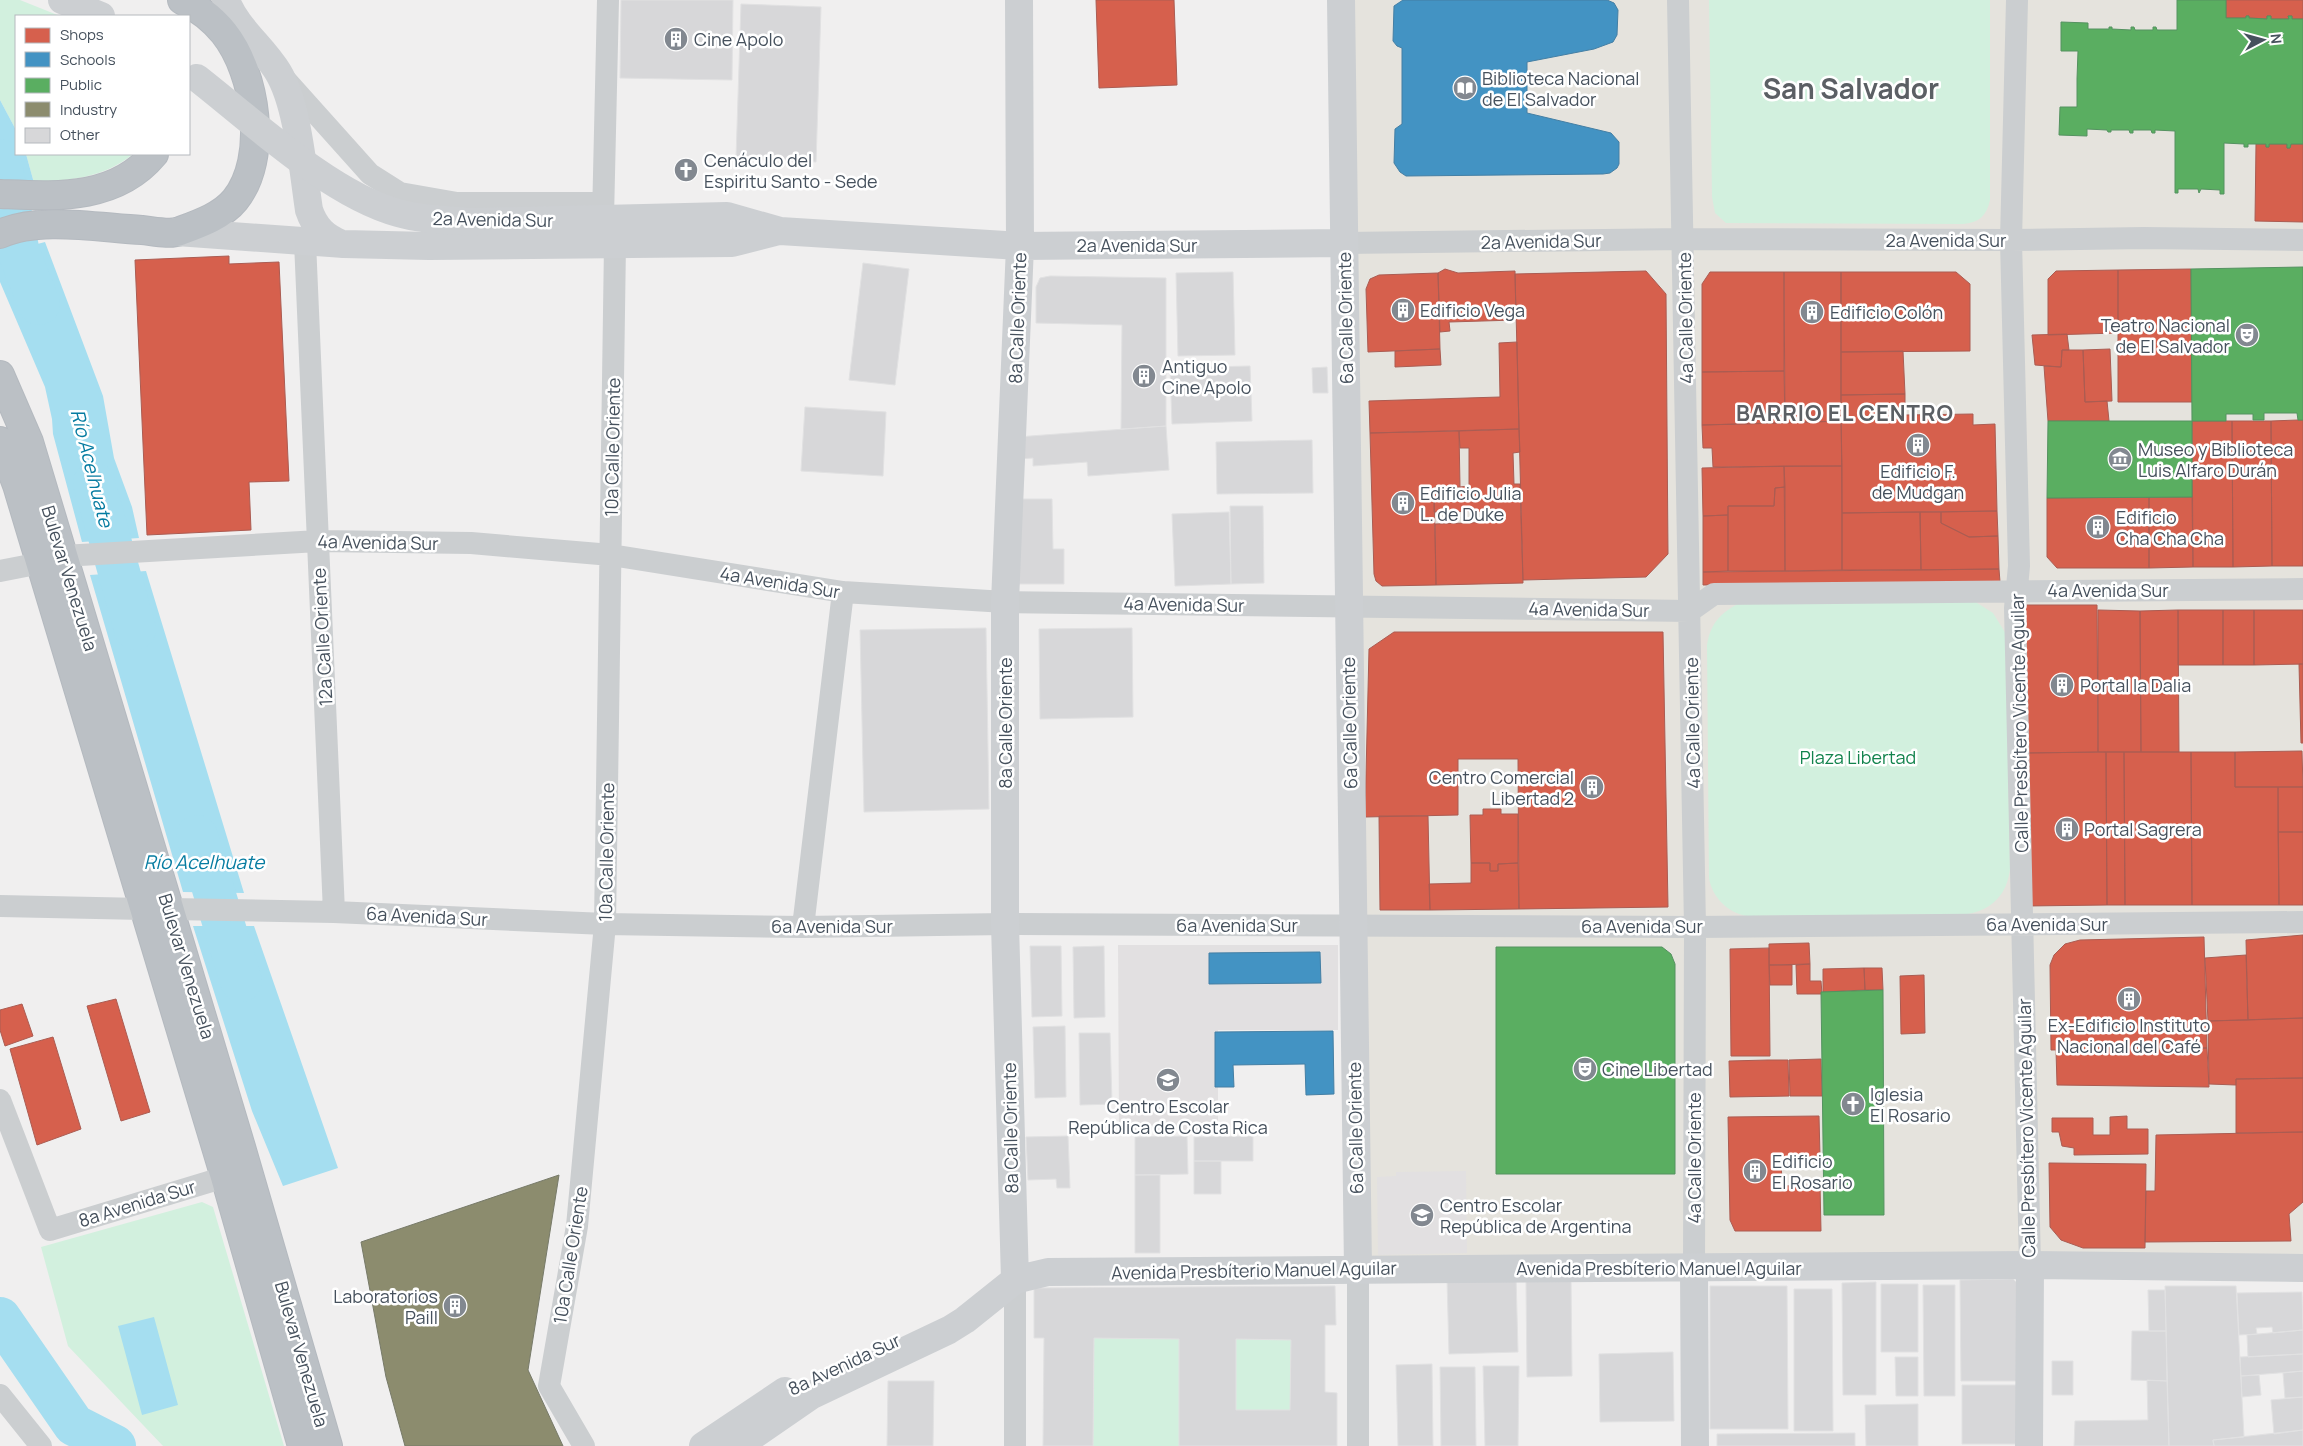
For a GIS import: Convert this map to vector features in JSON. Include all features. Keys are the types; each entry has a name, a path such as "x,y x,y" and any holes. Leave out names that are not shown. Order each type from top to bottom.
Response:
{"highway":[{"path":"0,234 11,230 42,225 177,232 216,216 234,201 250,175 255,149 252,97 232,44 215,24 182,0"},
{"path":"0,194 37,196 104,189 133,174 153,155"},
{"name":"Bulevar Venezuela","path":"0,374 29,442 328,1446"},
{"name":"Bulevar Venezuela","path":"0,440 17,485 64,558"},
{"name":"Bulevar Venezuela","path":"168,909 225,1177 302,1446"}],"main road":[{"path":"62,0 99,15"},
{"path":"226,0 234,15 278,72 291,107 308,210 319,229 330,238 344,244"},
{"name":"8a Calle Oriente","path":"1015,1280 1005,924 1005,602 1020,246 1019,0"},
{"name":"6a Calle Oriente","path":"1341,0 1358,1269"},
{"name":"2a Avenida Sur","path":"193,75 310,167 355,196 397,213 422,218 473,222 603,211 727,216 780,231 1020,246 1344,243"},
{"name":"2a Avenida Sur","path":"177,232 305,242 430,246 732,243 780,231"},
{"name":"Avenida Presbíterio Manuel Aguilar","path":"1015,1280 1048,1272 1358,1269 2030,1265 2303,1268"},
{"name":"Calle Presbítero Vicente Aguilar","path":"2029,1446 2030,1265"},
{"name":"4a Calle Oriente","path":"1694,1268 1695,1446"},
{"path":"738,1446 812,1395 949,1330 965,1320 1015,1280"},
{"name":"8a Avenida Sur","path":"703,1446 769,1400 802,1381 994,1296"}],"street":[{"path":"603,211 608,0"},
{"name":"4a Calle Oriente","path":"1678,0 1684,239 1695,926 1694,1268"},
{"name":"Calle Presbítero Vicente Aguilar","path":"2017,0 2011,240 2019,566 2016,590 2030,1265"},
{"name":"2a Avenida Sur","path":"278,72 370,174 400,193 457,203 603,211"},
{"name":"2a Avenida Sur","path":"1344,243 1684,239 2011,240 2144,238 2303,240"},
{"name":"12a Calle Oriente","path":"305,242 334,912"},
{"name":"10a Calle Oriente","path":"584,1446 548,1386 577,1226 605,924 615,244"},
{"name":"4a Avenida Sur","path":"0,571 64,558 318,541 471,543 610,555 843,592 1005,602 1348,605 1690,611 1714,594 2303,589"},
{"path":"803,928 843,592"},
{"name":"6a Avenida Sur","path":"0,906 334,912 605,924 803,928 1005,924 1695,926 2303,922"},
{"name":"8a Avenida Sur","path":"0,1100 50,1230 225,1177"},
{"name":"6a Calle Oriente","path":"1358,1269 1358,1446"},
{"name":"8a Calle Oriente","path":"1015,1280 1015,1446"},
{"path":"0,1396 41,1446"}],"shaded area":[{"path":"1350,0 2303,0 2303,1263 1358,1269"},
{"name":"Centro Escolar República de Costa Rica","path":"1118,945 1338,945 1338,1030 1218,1030 1218,1130 1119,1130"},
{"name":"Centro Escolar República de Argentina","path":"1466,1171 1467,1253 1378,1255 1377,1177 1396,1176 1396,1172"}],"green space":[{"path":"0,0 20,0 58,15 15,15 15,128 0,100"},
{"path":"1709,0 1990,0 1990,200 1987,210 1981,218 1963,224 1726,223 1715,213 1712,197"},
{"path":"26,155 132,155 122,162 98,173 61,181 34,183"},
{"name":"Plaza Libertad","path":"1974,601 1993,613 2006,634 2010,869 2006,886 2002,893 1985,908 1968,914 1747,916 1727,908 1717,898 1709,878 1707,645 1714,625 1722,615 1740,603"},
{"path":"202,1202 213,1207 284,1446 163,1446 68,1346 41,1247"},
{"path":"1094,1338 1179,1339 1179,1446 1093,1446"},
{"path":"1236,1339 1291,1340 1290,1410 1236,1410"}],"water":[{"path":"0,100 15,128 15,155 26,155 34,183 0,183"},
{"name":"Río Acelhuate","path":"45,242 103,396 114,458 132,507 139,538 82,542 53,434 52,419 45,387 0,282 0,259 22,248"},
{"name":"Río Acelhuate","path":"146,571 244,893 183,892 90,575"},
{"path":"193,926 254,926 338,1168 283,1186 252,1111"},
{"path":"154,1317 178,1405 142,1415 118,1326"}],"building: Shops":[{"path":"1096,0 1174,0 1177,85 1099,88"},
{"path":"2226,0 2303,0 2303,19 2292,19 2292,16 2288,16 2289,19 2271,19 2271,16 2267,16 2267,19 2249,18 2249,16 2246,16 2246,18 2226,18"},
{"path":"2256,144 2266,144 2266,147 2269,147 2269,144 2287,144 2287,148 2290,148 2291,144 2303,144 2303,222 2255,221"},
{"path":"229,256 229,264 279,262 289,481 249,482 251,530 147,535 135,260"},
{"path":"1445,269 1458,273 1515,271 1516,320 1449,322 1450,331 1440,332 1438,273"},
{"path":"2191,269 2192,402 2118,402 2118,270"},
{"path":"2118,270 2118,333 2048,335 2048,279 2056,271"},
{"path":"1646,271 1666,294 1668,554 1646,577 1523,580 1515,274"},
{"path":"1710,272 1784,272 1784,371 1702,372 1702,284"},
{"name":"Edificio Colón","path":"1784,272 1841,272 1841,421 1785,423"},
{"path":"1841,272 1956,272 1970,284 1970,351 1841,352"},
{"name":"Edificio Vega","path":"1438,273 1440,349 1368,352 1366,289 1370,279 1379,275"},
{"path":"2067,334 2069,350 2062,350 2061,367 2035,365 2032,335"},
{"path":"1517,342 1519,429 1370,433 1369,401 1500,397 1499,343"},
{"path":"1440,349 1441,365 1395,367 1395,351"},
{"path":"2110,349 2112,401 2085,402 2083,350"},
{"path":"2062,350 2083,350 2085,402 2107,401 2109,421 2048,421 2044,366 2061,367"},
{"path":"1903,351 1905,394 1841,395 1841,352"},
{"path":"1784,371 1785,423 1702,425 1702,372"},
{"name":"Edificio F. de Mudgan","path":"1905,394 1905,415 1973,414 1973,425 1995,424 1997,511 1842,513 1841,395"},
{"path":"2303,420 2303,566 2272,566 2271,421"},
{"path":"1841,421 1842,466 1713,467 1712,448 1703,448 1702,425"},
{"path":"2192,421 2232,421 2233,567 2193,567"},
{"path":"2232,421 2271,421 2272,566 2233,567"},
{"path":"1519,429 1520,452 1513,453 1514,484 1520,484 1523,583 1436,585 1435,524 1497,522 1497,511 1434,512 1434,494 1461,493 1460,487 1469,486 1469,448 1460,448 1459,431"},
{"name":"Edificio Julia L. de Duke","path":"1459,431 1460,487 1434,487 1436,585 1382,586 1376,581 1374,574 1370,433"},
{"path":"1784,466 1785,487 1775,488 1774,506 1728,506 1728,515 1703,516 1702,468"},
{"path":"1784,466 1842,466 1842,570 1785,571"},
{"path":"1785,487 1785,571 1728,571 1728,506 1774,506 1775,488"},
{"name":"Edificio Cha Cha Cha","path":"2149,497 2149,568 2057,568 2047,557 2047,498"},
{"path":"2149,497 2192,497 2193,567 2149,568"},
{"path":"1997,511 1998,536 1969,537 1941,523 1941,512"},
{"path":"1920,512 1941,512 1941,523 1969,537 1998,536 1999,569 1921,570"},
{"path":"1920,512 1921,570 1842,570 1842,513"},
{"path":"1728,515 1728,571 1703,572 1703,516"},
{"path":"1999,569 2000,582 1703,585 1703,572"},
{"name":"Portal la Dalia","path":"2025,605 2097,605 2098,752 2026,753"},
{"path":"2098,610 2140,611 2141,752 2098,752"},
{"path":"2178,610 2179,752 2141,752 2140,611"},
{"path":"2178,610 2223,610 2223,665 2178,665"},
{"path":"2223,610 2254,610 2254,665 2223,665"},
{"path":"2254,610 2303,610 2303,664 2254,665"},
{"name":"Centro Comercial Libertad 2","path":"1394,632 1663,632 1668,907 1519,909 1518,759 1458,759 1458,815 1365,817 1369,649"},
{"path":"2299,664 2303,664 2303,743 2301,743"},
{"path":"2302,751 2303,787 2235,787 2235,752"},
{"name":"Portal Sagrera","path":"2106,752 2107,905 2027,906 2026,753"},
{"path":"2106,752 2124,752 2125,905 2107,905"},
{"path":"2124,752 2191,752 2192,905 2125,905"},
{"path":"2191,752 2235,752 2235,787 2278,787 2279,905 2192,905"},
{"path":"2278,787 2303,787 2303,832 2278,832"},
{"path":"1483,809 1501,809 1501,814 1518,814 1518,863 1498,864 1498,871 1490,871 1490,863 1471,863 1470,815 1483,815"},
{"path":"1379,816 1428,816 1430,910 1380,910"},
{"path":"2278,832 2303,832 2303,905 2279,905"},
{"path":"1471,863 1490,863 1490,871 1498,871 1498,864 1518,863 1519,909 1430,910 1429,884 1471,883"},
{"path":"2303,935 2303,1018 2248,1020 2246,940"},
{"name":"Ex-Edificio Instituto Nacional del Café","path":"2204,937 2207,1048 2051,1050 2050,965 2054,955 2065,944 2080,940"},
{"path":"1809,943 1810,964 1769,965 1769,944"},
{"path":"1769,948 1770,1056 1731,1056 1730,949"},
{"path":"2246,955 2248,1020 2208,1021 2205,958"},
{"path":"1810,964 1810,981 1821,981 1822,994 1797,994 1796,965"},
{"path":"1769,965 1792,965 1792,985 1770,985"},
{"path":"1864,968 1882,968 1883,990 1865,990"},
{"path":"1864,968 1865,990 1823,992 1823,969"},
{"path":"1924,975 1925,1033 1901,1034 1900,976"},
{"path":"116,999 150,1112 121,1121 87,1006"},
{"path":"22,1004 33,1036 5,1046 0,1030 0,1010"},
{"path":"2303,1018 2303,1078 2236,1079 2236,1085 2209,1084 2208,1021"},
{"path":"53,1037 81,1129 37,1145 10,1049"},
{"path":"2207,1048 2209,1087 2057,1085 2056,1050"},
{"path":"1821,1059 1822,1096 1790,1096 1789,1060"},
{"path":"1788,1060 1789,1096 1730,1097 1729,1061"},
{"path":"2303,1078 2303,1132 2236,1133 2236,1079"},
{"name":"Edificio El Rosario","path":"1819,1116 1820,1157 1781,1157 1782,1186 1820,1185 1821,1231 1735,1231 1730,1220 1728,1117"},
{"path":"2127,1116 2127,1129 2148,1129 2148,1154 2074,1155 2074,1148 2062,1146 2059,1132 2052,1132 2052,1118 2093,1118 2093,1135 2110,1135 2110,1117"},
{"path":"2303,1132 2303,1202 2289,1214 2291,1241 2145,1242 2146,1191 2155,1191 2156,1135"},
{"path":"2049,1163 2146,1164 2145,1248 2083,1248 2061,1240 2050,1227"}],"building: Schools":[{"name":"Biblioteca Nacional de El Salvador","path":"1403,0 1607,0 1614,3 1618,10 1617,35 1613,42 1594,49 1527,62 1527,113 1611,133 1619,142 1619,164 1617,168 1610,173 1603,174 1406,176 1400,172 1394,163 1395,129 1402,124 1402,48 1393,41 1394,6"},
{"path":"1320,952 1321,983 1209,984 1209,953"},
{"path":"1333,1031 1334,1094 1306,1095 1305,1064 1233,1065 1234,1087 1215,1087 1215,1032"}],"building: Public":[{"path":"2177,0 2226,0 2226,18 2246,18 2246,16 2249,16 2249,18 2267,19 2267,16 2271,16 2271,19 2289,19 2288,16 2292,16 2292,19 2303,19 2303,144 2291,144 2290,148 2287,148 2287,144 2269,144 2269,147 2266,147 2266,144 2248,144 2248,147 2244,147 2244,144 2224,143 2224,194 2220,194 2220,190 2201,189 2199,193 2198,189 2178,189 2178,193 2175,193 2175,131 2155,130 2155,133 2152,133 2151,130 2133,130 2133,133 2130,133 2129,130 2111,130 2111,132 2108,132 2107,130 2087,129 2087,136 2059,135 2060,107 2077,107 2078,51 2061,51 2061,22 2088,23 2088,29 2109,29 2109,27 2112,27 2112,29 2131,30 2131,27 2134,27 2135,30 2153,30 2153,27 2156,27 2157,30 2177,30"},
{"name":"Teatro Nacional de El Salvador","path":"2303,267 2303,420 2298,420 2297,413 2264,413 2264,420 2253,420 2253,414 2226,414 2226,421 2192,421 2191,269"},
{"name":"Museo y Biblioteca Luis Alfaro Durán","path":"2048,421 2192,421 2192,497 2047,498"},
{"name":"Cine Libertad","path":"1496,947 1662,947 1671,954 1675,964 1675,1174 1496,1174"},
{"name":"Iglesia El Rosario","path":"1883,990 1884,1215 1824,1215 1821,992"}],"building: Industry":[{"name":"Laboratorios Paill","path":"559,1175 528,1370 563,1446 405,1446 386,1377 361,1242"}],"building: Other":[{"name":"Cine Apolo","path":"621,0 733,0 732,80 620,78"},
{"path":"741,4 821,7 816,162 736,159"},
{"path":"863,263 909,269 895,385 849,380"},
{"path":"1233,272 1235,355 1178,356 1176,273"},
{"name":"Antiguo Cine Apolo","path":"1050,276 1166,278 1166,426 1121,429 1122,325 1036,323 1036,287 1040,278"},
{"path":"1250,366 1252,421 1172,424 1170,368"},
{"path":"1327,367 1328,393 1313,393 1312,368"},
{"path":"805,407 886,412 883,476 801,471"},
{"path":"1166,426 1169,470 1088,476 1087,462 1033,466 1033,458 1018,459 1017,437"},
{"path":"1312,440 1313,493 1217,494 1216,442"},
{"path":"1013,499 1052,499 1053,549 1064,549 1064,584 1014,584"},
{"path":"1230,506 1263,506 1264,583 1231,584"},
{"path":"1229,512 1231,584 1175,586 1172,514"},
{"path":"986,628 989,809 864,812 860,630"},
{"path":"1132,628 1133,717 1040,719 1039,629"},
{"path":"1030,946 1061,946 1062,1016 1032,1017"},
{"path":"1104,946 1105,1017 1074,1018 1073,947"},
{"path":"1065,1026 1066,1097 1035,1098 1033,1027"},
{"path":"1079,1033 1110,1033 1112,1104 1080,1105"},
{"path":"1068,1136 1070,1188 1057,1188 1056,1179 1028,1180 1026,1137"},
{"path":"1187,1136 1188,1174 1135,1175 1135,1137"},
{"path":"1253,1136 1253,1161 1194,1161 1194,1137"},
{"path":"1194,1161 1221,1161 1221,1194 1194,1194"},
{"path":"1135,1175 1160,1175 1160,1253 1135,1253"},
{"path":"1516,1277 1518,1352 1449,1354 1447,1278"},
{"path":"2013,1279 2020,1286 2020,1381 1961,1381 1960,1280"},
{"path":"1526,1281 1571,1281 1572,1376 1527,1377"},
{"path":"1876,1282 1876,1395 1843,1395 1842,1283"},
{"path":"1881,1284 1918,1284 1918,1352 1881,1352"},
{"path":"1923,1285 1955,1285 1955,1396 1924,1396"},
{"path":"1335,1286 1336,1325 1325,1325 1325,1392 1337,1393 1337,1446 1179,1446 1179,1339 1094,1338 1093,1446 1043,1446 1044,1338 1034,1338 1034,1288","holes":["1236,1339 1291,1340 1290,1410 1236,1410"]},
{"path":"1710,1286 1787,1286 1788,1429 1710,1429"},
{"path":"2165,1286 2236,1286 2244,1437 2213,1440 2214,1446 2169,1446"},
{"path":"1794,1289 1832,1289 1833,1431 1794,1431"},
{"path":"2148,1290 2165,1290 2166,1331 2149,1331"},
{"path":"2302,1292 2303,1330 2273,1333 2272,1327 2256,1328 2257,1334 2239,1335 2237,1293"},
{"path":"2303,1330 2303,1354 2248,1357 2247,1335"},
{"path":"2132,1331 2166,1331 2167,1381 2131,1380"},
{"path":"1673,1352 1674,1421 1600,1422 1599,1354"},
{"path":"2303,1354 2303,1371 2241,1376 2240,1357"},
{"path":"1895,1357 1918,1357 1918,1396 1896,1396"},
{"path":"2052,1361 2073,1361 2073,1395 2052,1395"},
{"path":"1432,1364 1433,1446 1398,1446 1396,1365"},
{"path":"1483,1366 1519,1366 1518,1446 1485,1446"},
{"path":"1440,1367 1475,1367 1476,1446 1441,1446"},
{"path":"2303,1371 2303,1397 2285,1398 2283,1373"},
{"path":"2259,1375 2261,1395 2242,1397 2241,1376"},
{"path":"2147,1380 2167,1381 2169,1446 2074,1446 2075,1421 2148,1420"},
{"path":"888,1381 934,1381 933,1446 887,1446"},
{"path":"1962,1385 2019,1385 2019,1444 1962,1444"},
{"path":"2303,1397 2303,1430 2274,1434 2271,1400"},
{"path":"1918,1404 1918,1446 1866,1446 1865,1405"},
{"path":"2303,1430 2303,1446 2214,1446 2213,1440"},
{"path":"1855,1433 1855,1446 1717,1446 1717,1434"}],"waterway":[{"name":"Río Acelhuate","path":"0,160 19,253 39,304"},
{"name":"Río Acelhuate","path":"94,483 135,629"},
{"name":"Río Acelhuate","path":"197,836 241,981"},
{"path":"0,1318 74,1425 115,1446"}],"place":[{"name":"Cine Apolo","path":"676,39"},
{"name":"Biblioteca Nacional de El Salvador","path":"1465,88"},
{"name":"Cenáculo del Espiritu Santo - Sede","path":"686,170"},
{"name":"Edificio Vega","path":"1403,310"},
{"name":"Edificio Colón","path":"1812,312"},
{"name":"Teatro Nacional de El Salvador","path":"2247,335"},
{"name":"Antiguo Cine Apolo","path":"1144,376"},
{"name":"Edificio F. de Mudgan","path":"1918,445"},
{"name":"Museo y Biblioteca Luis Alfaro Durán","path":"2120,459"},
{"name":"Edificio Julia L. de Duke","path":"1403,503"},
{"name":"Edificio Cha Cha Cha","path":"2098,527"},
{"name":"Portal la Dalia","path":"2062,685"},
{"name":"Centro Comercial Libertad 2","path":"1592,787"},
{"name":"Portal Sagrera","path":"2067,829"},
{"name":"Ex-Edificio Instituto Nacional del Café","path":"2129,999"},
{"name":"Cine Libertad","path":"1585,1069"},
{"name":"Centro Escolar República de Costa Rica","path":"1168,1080"},
{"name":"Iglesia El Rosario","path":"1853,1104"},
{"name":"Edificio El Rosario","path":"1755,1171"},
{"name":"Centro Escolar República de Argentina","path":"1422,1215"},
{"name":"Laboratorios Paill","path":"455,1306"}],"district":[{"name":"San Salvador","path":"1851,88"},
{"name":"BARRIO EL CENTRO","path":"1845,413"}]}
